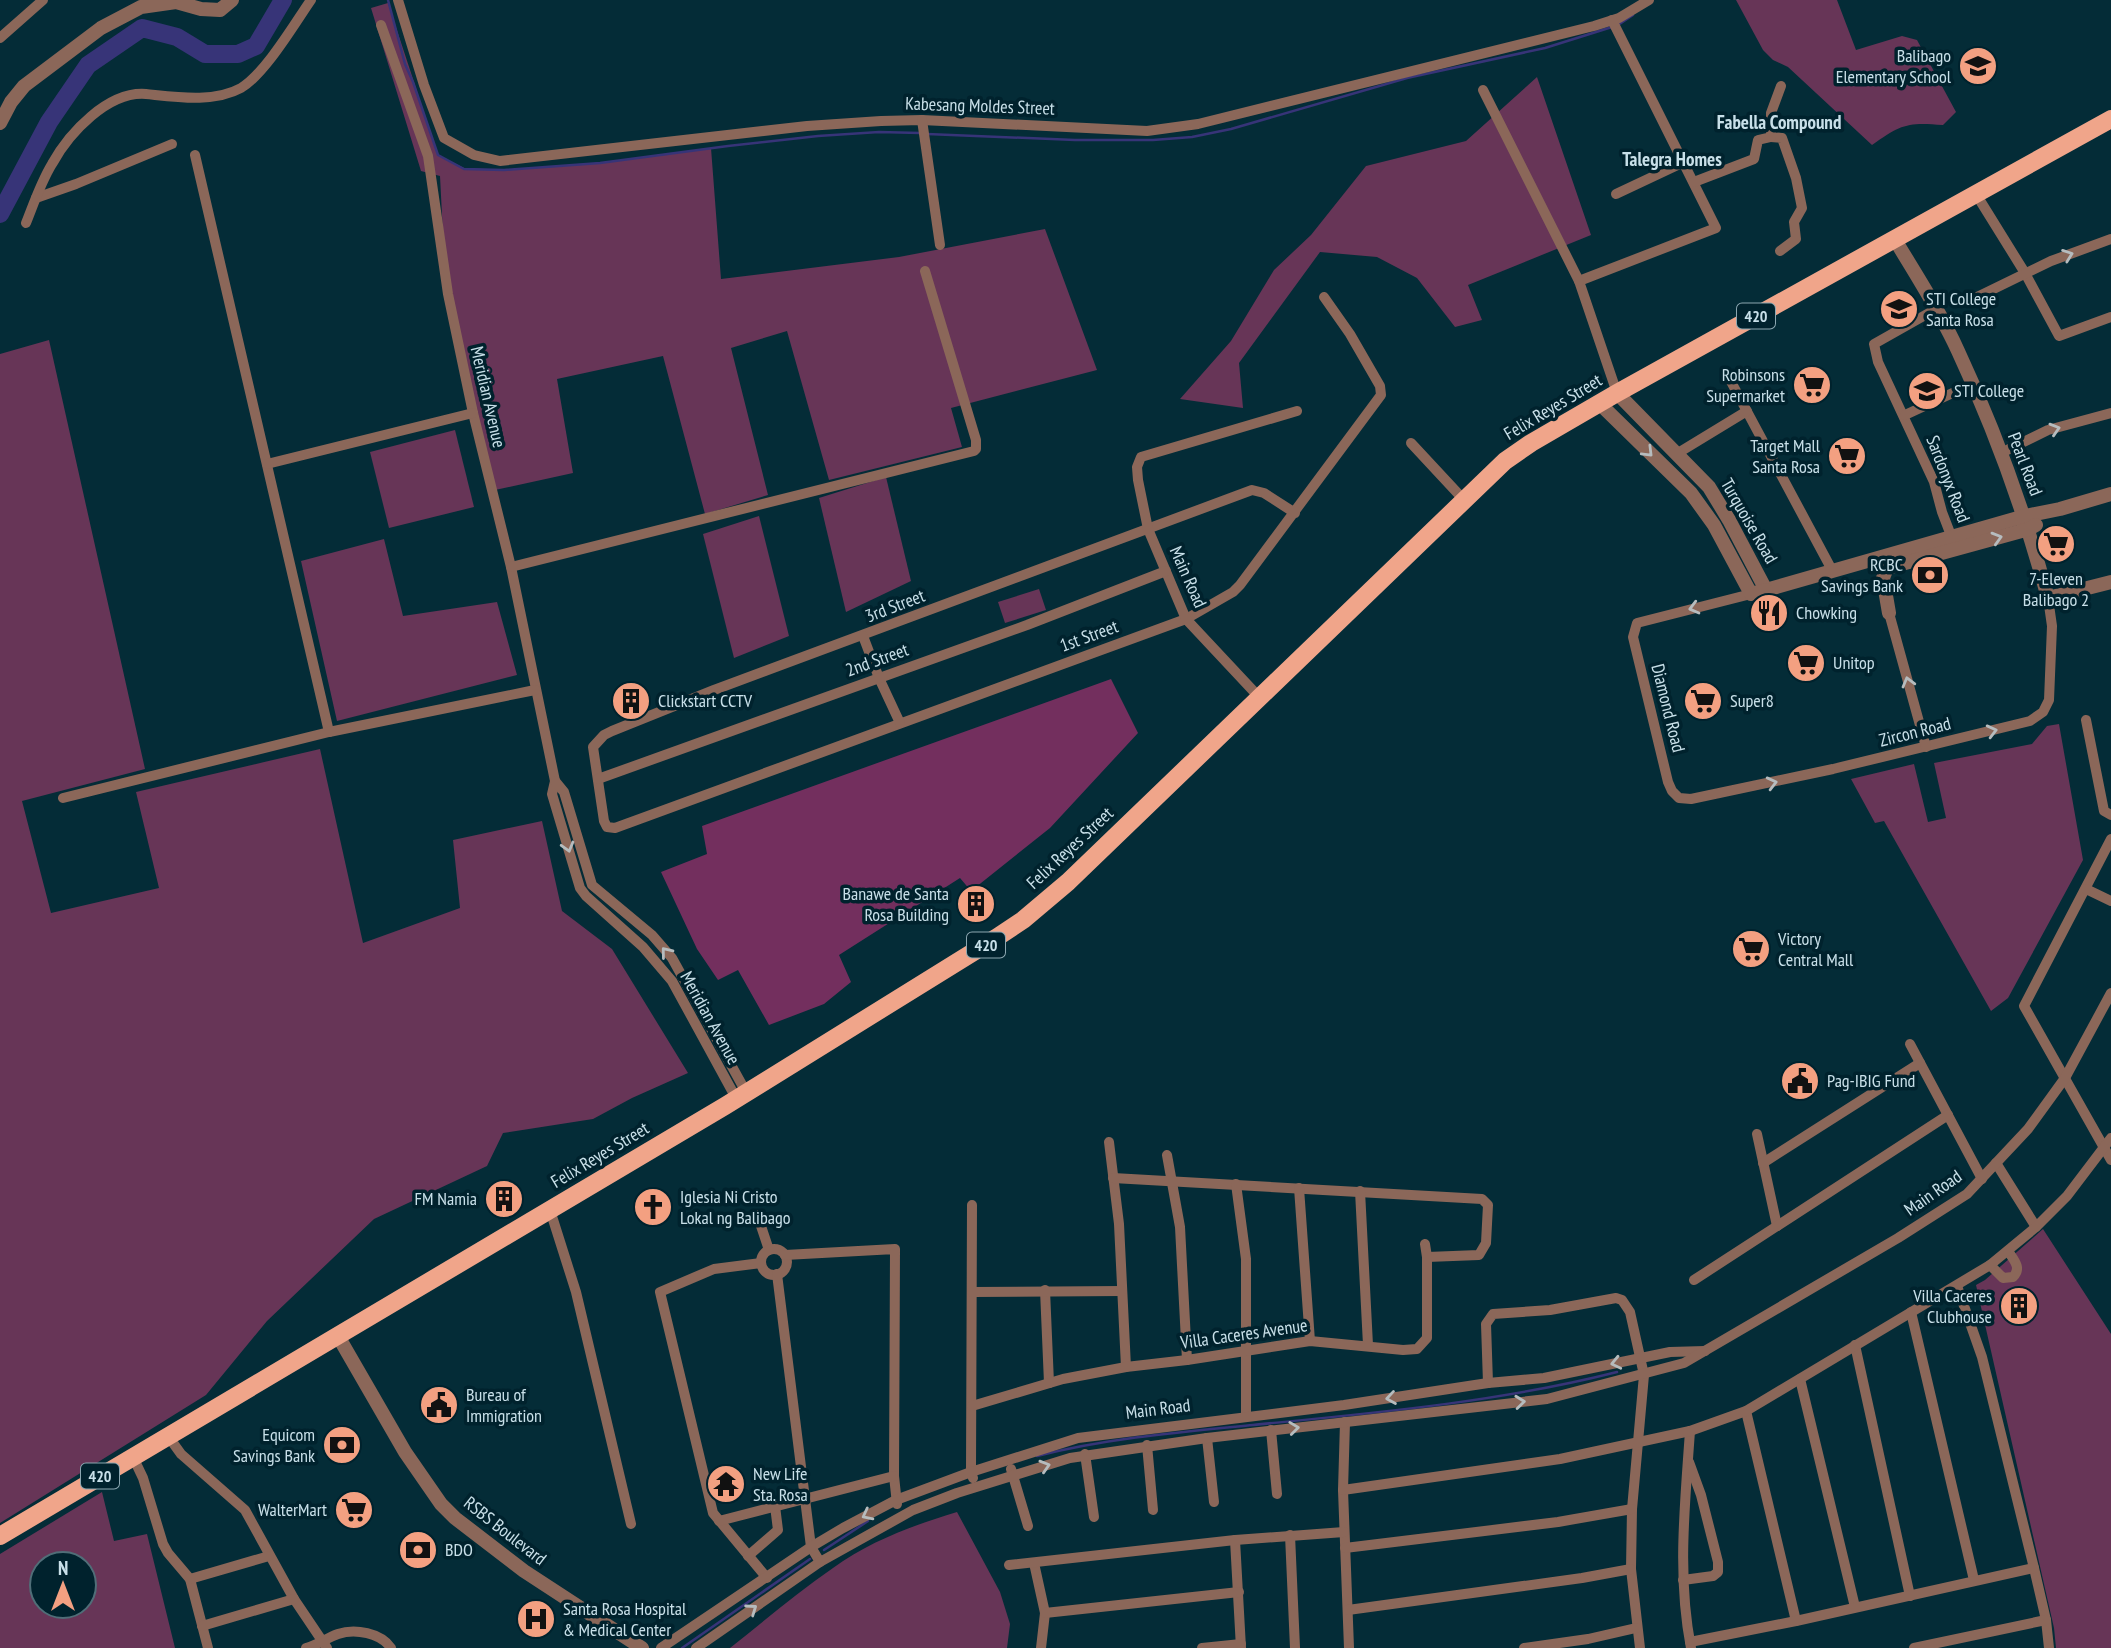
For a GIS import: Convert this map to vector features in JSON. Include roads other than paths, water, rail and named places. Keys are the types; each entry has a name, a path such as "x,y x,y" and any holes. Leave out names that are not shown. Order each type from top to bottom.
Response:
{"main road":[{"name":"Felix Reyes Street","path":"0,1536 741,1095 944,972 1023,920 1068,882 1505,461 1617,393 2111,119"}],"street":[{"path":"0,123 11,102 24,86 111,23 141,7 176,2 201,9 220,10 232,0"},
{"path":"26,223 52,163 77,130 107,104 128,95 197,97 223,94 242,87 265,65 311,0"},
{"name":"Kabesang Moldes Street","path":"398,0 424,85 444,138 474,155 500,161 807,126 1147,131 1198,124 1614,24 1649,0"},
{"path":"0,37 40,1"},
{"path":"1579,281 1715,229 1614,24"},
{"name":"Meridian Avenue","path":"381,25 428,156 447,294 511,567 555,781 565,792 592,884 652,935 672,958 741,1095"},
{"path":"1771,137 1771,113 1781,86"},
{"path":"1483,90 1579,281 1617,393"},
{"path":"923,128 940,245"},
{"path":"1694,182 1754,159 1758,151 1758,140 1783,138 1802,208 1794,222 1796,239 1780,251"},
{"path":"36,198 173,144"},
{"path":"195,155 329,732"},
{"path":"1616,194 1684,162"},
{"path":"1976,194 2025,273 2059,337 2111,317"},
{"name":"Pearl Road","path":"1894,238 1958,350 2027,522 2048,598"},
{"path":"1971,300 2025,273 2111,239"},
{"path":"511,567 974,451 976,440 925,271"},
{"name":"1st Street","path":"615,828 1186,619 1233,592 1295,513 1381,394 1350,334 1324,298"},
{"name":"Sardonyx Road","path":"1936,309 1874,344 1878,362 1934,482 1952,538"},
{"path":"1728,376 1832,570"},
{"path":"1905,415 1972,384"},
{"name":"Turquoise Road","path":"1617,393 1682,449 1709,486 1766,590 1952,538 2027,522"},
{"name":"Turquoise Road","path":"1600,403 1691,493 1714,524 1751,594"},
{"name":"Main Road","path":"1259,697 1186,619 1148,529 1137,467 1141,457 1297,411"},
{"path":"1682,449 1747,411"},
{"path":"267,464 473,413"},
{"path":"2001,453 2048,430 2111,413"},
{"path":"1411,443 1464,500"},
{"name":"3rd Street","path":"615,828 607,827 604,821 593,747 604,735 714,690 1252,490 1264,493 1295,513"},
{"path":"1889,613 1883,578 1887,568 2111,494"},
{"path":"1852,565 1871,569 1877,576 1926,747"},
{"name":"2nd Street","path":"598,779 1027,625 1166,571"},
{"path":"2048,598 2111,582"},
{"path":"1751,594 1766,590"},
{"name":"Diamond Road","path":"1679,798 1668,782 1633,637 1637,623 1751,594"},
{"name":"Zircon Road","path":"1679,798 1691,799 1759,786 2030,721 2043,712 2049,700 2052,626 2048,598"},
{"path":"863,636 878,678 900,723"},
{"path":"63,798 329,732 535,690"},
{"path":"2086,720 2104,811 2111,815"},
{"path":"2111,839 2024,1006 2065,1078 2108,1143 2111,1160"},
{"path":"2086,888 2111,901"},
{"name":"Main Road","path":"696,1648 820,1562 901,1517 976,1487 1085,1454 1547,1399 1684,1363 1899,1238 1966,1194 2028,1129 2065,1078 2111,993"},
{"path":"1910,1044 1982,1179"},
{"path":"1763,1163 1920,1063"},
{"path":"1694,1280 1948,1115"},
{"path":"1757,1134 1777,1226"},
{"path":"1109,1142 1126,1367"},
{"path":"1343,1490 1560,1459 1690,1431 1746,1411 1990,1265 2036,1227 2067,1196 2108,1143"},
{"path":"1167,1155 1181,1240 1187,1360"},
{"path":"1996,1163 2036,1227"},
{"path":"1113,1178 1482,1199 1488,1205 1486,1243 1479,1255 1427,1257"},
{"path":"1237,1184 1246,1259 1246,1416"},
{"path":"1299,1188 1310,1340"},
{"path":"1360,1191 1368,1345"},
{"path":"972,1205 971,1472 976,1487"},
{"path":"550,1210 576,1292 631,1524"},
{"path":"757,1214 769,1250"},
{"name":"Villa Caceres Avenue","path":"972,1406 1049,1382 1126,1367 1310,1340 1417,1349 1427,1338 1425,1244"},
{"path":"785,1255 786,1265 783,1271 777,1274 766,1272 761,1263 764,1253 769,1250 778,1250 785,1255 895,1249 894,1476 895,1500 901,1517"},
{"path":"1990,1265 2003,1278 2012,1277 2017,1272 2017,1266 2008,1251"},
{"path":"761,1263 714,1269 660,1292 710,1503 719,1521 767,1578"},
{"path":"777,1274 811,1548 820,1562"},
{"path":"1957,1286 1982,1357 2046,1620 2049,1648"},
{"path":"1045,1290 1049,1382"},
{"path":"972,1292 1122,1291"},
{"path":"1488,1383 1486,1324 1493,1314 1503,1311 1550,1310 1616,1298 1622,1300 1630,1312 1644,1375 1632,1508 1631,1569 1640,1648"},
{"path":"1910,1312 1974,1580"},
{"name":"RSBS Boulevard","path":"338,1336 425,1484 455,1518 547,1588 642,1648"},
{"path":"1855,1345 1910,1596"},
{"name":"Main Road","path":"661,1648 811,1548 895,1500 971,1472 1078,1438 1344,1405 1488,1383 1544,1378 1670,1352 1707,1351"},
{"path":"1800,1378 1855,1607"},
{"path":"1746,1411 1796,1621"},
{"path":"1345,1422 1343,1490 1349,1648"},
{"path":"1270,1430 1277,1494"},
{"path":"1690,1431 1683,1507 1683,1580 1690,1645 2034,1568"},
{"path":"168,1436 181,1454 245,1510 269,1556 325,1645"},
{"path":"1207,1438 1214,1502"},
{"path":"1147,1446 1153,1510"},
{"path":"1085,1454 1094,1517"},
{"path":"132,1457 144,1478 163,1544 190,1579 208,1648"},
{"path":"1008,1460 1028,1526"},
{"path":"1683,1580 1713,1576 1718,1572 1718,1562 1701,1495 1688,1460"},
{"path":"719,1521 894,1476"},
{"path":"748,1556 778,1530 775,1506"},
{"path":"1345,1548 1558,1522 1632,1508"},
{"path":"1009,1564 1235,1540 1344,1532"},
{"path":"1290,1535 1295,1648"},
{"path":"1202,1648 1241,1646 1235,1540"},
{"path":"190,1579 269,1556"},
{"path":"1034,1563 1045,1613 1041,1648"},
{"path":"1348,1610 1631,1569"},
{"path":"1045,1613 1239,1592"},
{"path":"202,1626 295,1599"},
{"path":"1914,1648 2046,1620"},
{"path":"1530,1648 1589,1643 1636,1628"},
{"path":"306,1648 325,1645 339,1633 371,1633 386,1641 391,1648"}],"waterway":[{"path":"0,214 49,122 88,65 142,28 177,37 205,54 238,54 256,46 283,0"},
{"path":"388,0 405,64 438,155 464,169 504,170 600,163 818,136 879,132 920,133"},
{"path":"1618,25 1633,15"},
{"path":"927,134 1075,140 1192,137 1231,129 1407,78 1545,48 1612,27"},
{"path":"1037,1456 1145,1436 1482,1399 1617,1372"},
{"path":"824,1550 868,1521"},
{"path":"682,1648 810,1559"}],"place":[{"name":"Balibago Elementary School","path":"1978,66"},
{"name":"STI College Santa Rosa","path":"1899,309"},
{"name":"Robinsons Supermarket","path":"1812,385"},
{"name":"STI College","path":"1927,391"},
{"name":"Target Mall Santa Rosa","path":"1847,456"},
{"name":"7-Eleven Balibago 2","path":"2056,544"},
{"name":"RCBC Savings Bank","path":"1930,575"},
{"name":"Chowking","path":"1769,613"},
{"name":"Unitop","path":"1806,663"},
{"name":"Clickstart CCTV","path":"631,701"},
{"name":"Super8","path":"1703,701"},
{"name":"Banawe de Santa Rosa Building","path":"976,904"},
{"name":"Victory Central Mall","path":"1751,949"},
{"name":"Pag-IBIG Fund","path":"1800,1081"},
{"name":"FM Namia","path":"504,1199"},
{"name":"Iglesia Ni Cristo Lokal ng Balibago","path":"653,1207"},
{"name":"Villa Caceres Clubhouse","path":"2019,1306"},
{"name":"Bureau of Immigration","path":"439,1405"},
{"name":"Equicom Savings Bank","path":"342,1445"},
{"name":"New Life Sta. Rosa","path":"726,1484"},
{"name":"WalterMart","path":"354,1510"},
{"name":"BDO","path":"418,1550"},
{"name":"Santa Rosa Hospital & Medical Center","path":"536,1619"}],"district":[{"name":"Fabella Compound","path":"1779,122"},
{"name":"Talegra Homes","path":"1672,159"}]}
